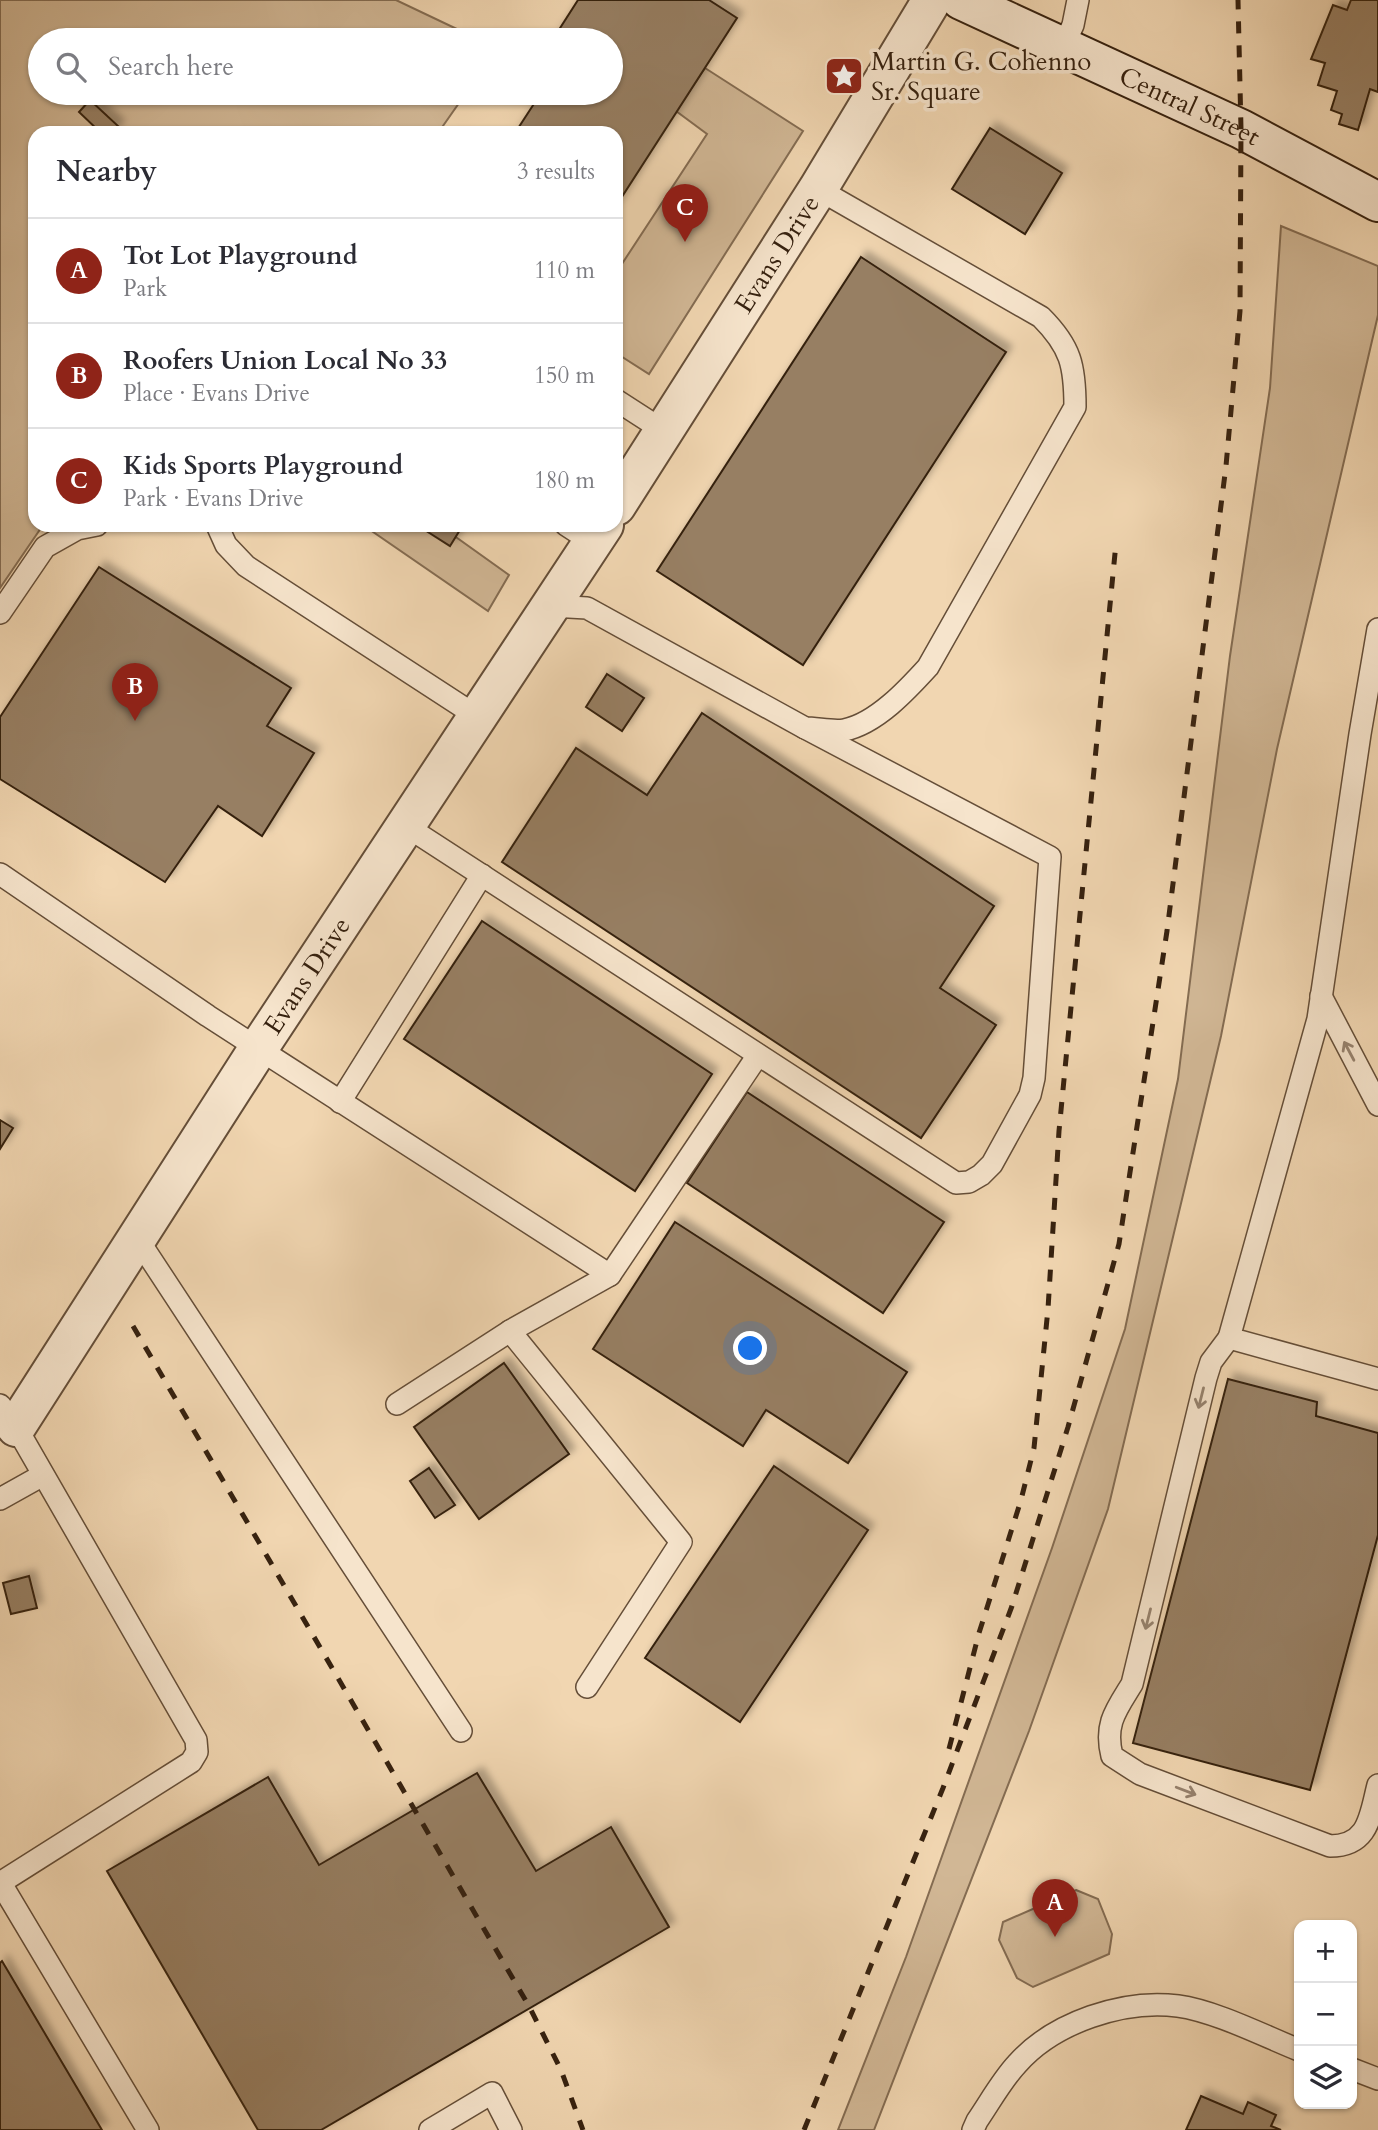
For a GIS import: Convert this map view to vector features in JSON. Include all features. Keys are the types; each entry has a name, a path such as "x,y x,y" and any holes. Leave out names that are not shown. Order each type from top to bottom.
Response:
{"street":[{"name":"Evans Drive","path":"623,495 818,188 933,0"},
{"name":"Central Street","path":"961,0 1241,129 1378,202"},
{"name":"Evans Drive","path":"8,1416 137,1238 258,1049 551,606 587,532"}],"lane":[{"path":"1063,47 1073,25 1078,0"},
{"path":"805,728 844,730 868,720 900,698 929,667 1075,407 1075,383 1069,354 1058,333 1041,317 818,188"},
{"path":"623,405 664,431"},
{"path":"0,613 45,547 72,532"},
{"path":"220,532 226,545 246,566 478,717"},
{"path":"406,826 956,1184 969,1182 992,1164 1030,1095 1034,1078 1050,857 805,728 587,608 551,606"},
{"path":"1378,629 1318,1018 1229,1338 1211,1362 1206,1378 1132,1684 1109,1726 1108,1742 1112,1756 1140,1774 1330,1846 1355,1842 1370,1818 1378,1786"},
{"path":"0,874 258,1049 610,1275"},
{"path":"340,1102 482,875"},
{"path":"1321,996 1378,1105"},
{"path":"397,1404 510,1331 610,1275 758,1055"},
{"path":"137,1238 461,1731"},
{"path":"510,1331 681,1542 587,1687"},
{"path":"1229,1338 1378,1379"},
{"path":"8,1416 196,1740 197,1752 191,1762 0,1883 148,2130"},
{"path":"0,1499 43,1475"},
{"path":"973,2130 1016,2064 1049,2038 1091,2016 1117,2010 1168,2006 1191,2009 1294,2048"},
{"path":"1357,2071 1378,2079"},
{"path":"430,2130 492,2093 510,2130"}],"shaded area":[{"path":"0,0 396,0 455,28 28,28 28,105 458,105 443,126 28,126 28,532 38,532 0,588"},
{"path":"705,68 803,131 649,374 623,357 623,262 707,134 676,111"},
{"path":"1281,226 1378,266 1378,315 1277,749 1221,1036 1108,1509 1029,1731 874,2130 838,2130 906,1957 1052,1548 1125,1329 1178,1079 1230,656 1270,388"},
{"path":"373,532 449,532 509,575 488,611"},
{"path":"1076,1890 1098,1899 1112,1934 1109,1954 1033,1987 1017,1978 999,1940 1003,1922"}],"building":[{"path":"578,0 709,0 737,18 623,195 623,126 520,126 533,105 623,105 623,28 560,28"},
{"path":"1351,0 1378,0 1378,92 1370,89 1358,130 1339,124 1342,114 1331,110 1337,91 1318,85 1325,63 1311,59 1333,5 1347,10"},
{"path":"85,105 95,105 118,126 94,126 79,112"},
{"path":"990,128 1062,173 1025,234 952,189"},
{"path":"861,257 1006,352 803,665 657,571"},
{"path":"428,532 459,532 450,546"},
{"path":"99,567 291,688 267,726 314,753 262,836 218,806 165,882 0,779 0,717"},
{"path":"607,674 644,698 622,731 586,707"},
{"path":"702,713 994,906 940,988 996,1025 921,1138 502,862 576,748 647,795"},
{"path":"482,921 712,1074 635,1191 404,1039"},
{"path":"747,1092 944,1222 883,1313 687,1183"},
{"path":"0,1120 13,1128 0,1149"},
{"path":"675,1222 907,1372 848,1463 766,1410 743,1446 593,1349"},
{"path":"504,1363 569,1454 479,1519 414,1427"},
{"path":"1228,1379 1317,1402 1316,1416 1378,1433 1378,1535 1310,1790 1133,1743"},
{"path":"774,1466 868,1530 740,1722 645,1658"},
{"path":"429,1468 455,1505 435,1518 410,1481"},
{"path":"29,1576 37,1608 11,1614 3,1583"},
{"path":"477,1773 536,1871 611,1827 669,1927 321,2130 258,2130 107,1871 268,1777 319,1865"},
{"path":"2,1961 102,2130 0,2130"},
{"path":"1201,2096 1243,2114 1248,2102 1276,2115 1271,2126 1281,2130 1186,2130"}],"railway":[{"path":"804,2130 943,1788 1012,1606 1068,1427 1119,1244 1167,931 1226,466 1240,311 1241,129 1238,0"},
{"path":"949,1749 979,1633 1021,1500 1034,1448 1048,1309 1059,1131 1116,543"},
{"path":"133,1326 530,2008 561,2070 583,2130"}],"place":[{"name":"Martin G. Cohenno Sr. Square","path":"844,76"},
{"name":"Kids Sports Playground","path":"685,242"},
{"name":"Roofers Union Local No 33","path":"135,721"},
{"name":"Tot Lot Playground","path":"1055,1937"}]}
